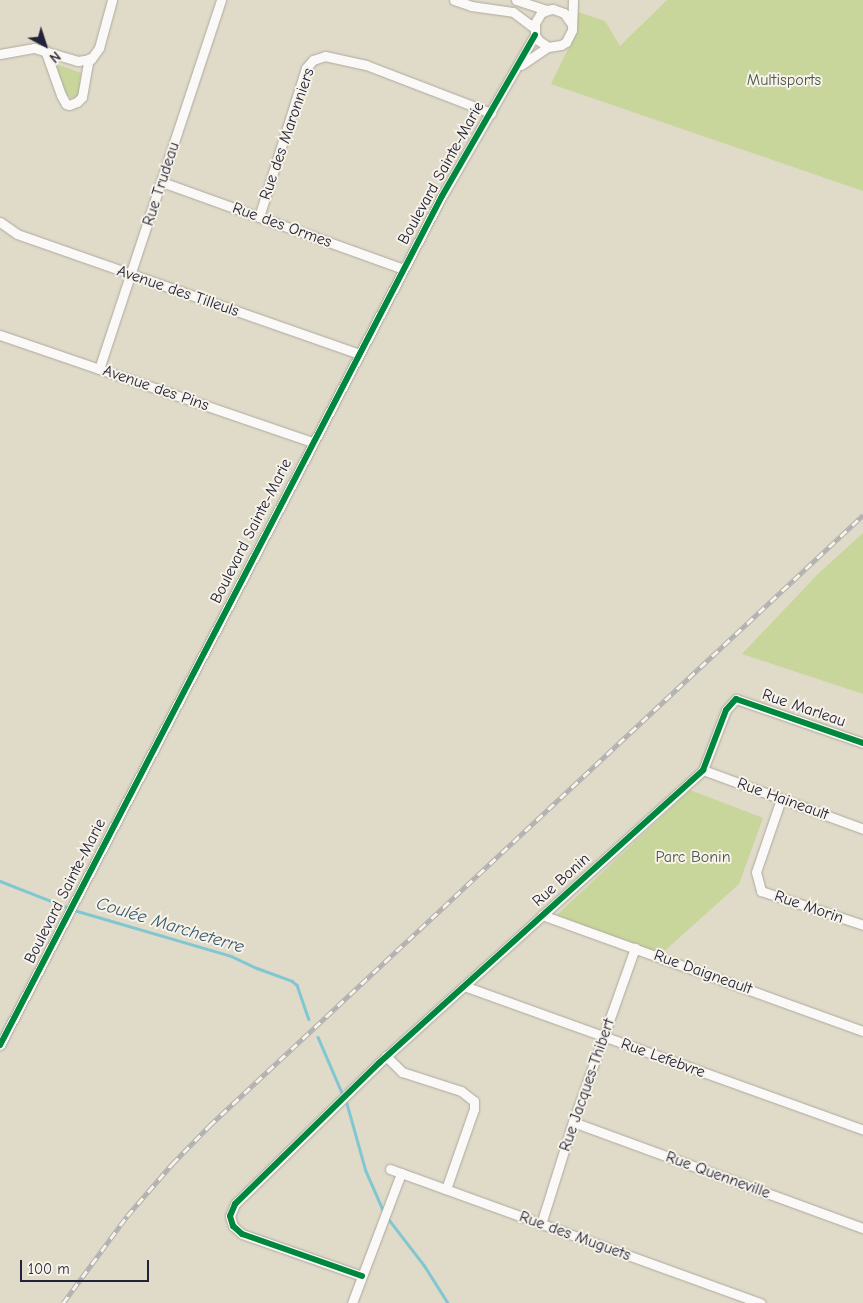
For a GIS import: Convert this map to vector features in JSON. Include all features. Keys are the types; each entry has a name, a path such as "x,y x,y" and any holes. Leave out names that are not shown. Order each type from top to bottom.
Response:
{"street":[{"path":"0,54 34,48 78,61 89,59 96,55 112,0"},
{"name":"Rue Trudeau","path":"99,368 221,0"},
{"path":"454,0 471,6 513,12 534,32 538,40 548,47"},
{"path":"516,0 564,13 571,23"},
{"name":"Boulevard Sainte-Marie","path":"0,1045 403,269 442,196 516,69 534,32 537,17 550,10 557,0"},
{"name":"Boulevard Sainte-Marie","path":"516,69 532,56 548,47 561,45 566,42 572,30 573,0"},
{"path":"45,50 64,102 69,105 77,102 82,97 89,59"},
{"name":"Rue des Maronniers","path":"259,217 306,68 313,60 325,56 366,65 491,113"},
{"name":"Rue des Ormes","path":"162,182 403,269"},
{"name":"Avenue des Tilleuls","path":"0,222 17,234 359,354"},
{"name":"Avenue des Pins","path":"0,335 312,442"},
{"name":"Rue Marleau","path":"736,699 863,744"},
{"name":"Rue Bonin","path":"362,1276 242,1234 233,1226 230,1216 236,1204 386,1056 703,770 726,710 736,699"},
{"name":"Rue Haineault","path":"703,770 863,829"},
{"name":"Rue Morin","path":"781,799 756,872 761,891 863,925"},
{"name":"Rue Daigneault","path":"542,915 863,1031"},
{"name":"Rue Jacques-Thibert","path":"541,1224 573,1122 635,948"},
{"name":"Rue Lefebvre","path":"464,986 863,1130"},
{"path":"386,1056 402,1072 461,1091 474,1101 474,1109 446,1189"},
{"name":"Rue Quenneville","path":"573,1122 863,1228"},
{"name":"Rue des Muguets","path":"390,1169 760,1303"},
{"path":"352,1303 401,1173"}],"green space":[{"name":"Multisports","path":"667,0 863,0 863,191 551,84 573,39 578,12 605,21 620,46"},
{"path":"59,65 81,73 79,94 74,98 64,93 55,67"},
{"path":"863,533 863,694 742,654 818,574"},
{"name":"Parc Bonin","path":"690,790 763,818 739,884 660,955 557,915"}],"waterway":[{"name":"Coulée Marcheterre","path":"0,881 69,908"},
{"name":"Coulée Marcheterre","path":"74,910 231,956 292,981 297,985 309,1019"},
{"name":"Coulée Marcheterre","path":"318,1037 343,1095"},
{"name":"Coulée Marcheterre","path":"346,1100 366,1171 383,1210"},
{"name":"Coulée Marcheterre","path":"387,1217 424,1265 448,1303"}],"railway":[{"path":"63,1303 127,1216 172,1164 209,1126 863,515"}],"cycle path":[{"path":"0,1045 442,196 535,35"},
{"path":"362,1276 242,1234 233,1226 230,1216 235,1204 379,1063 703,770 726,710 736,699 863,743"}]}
